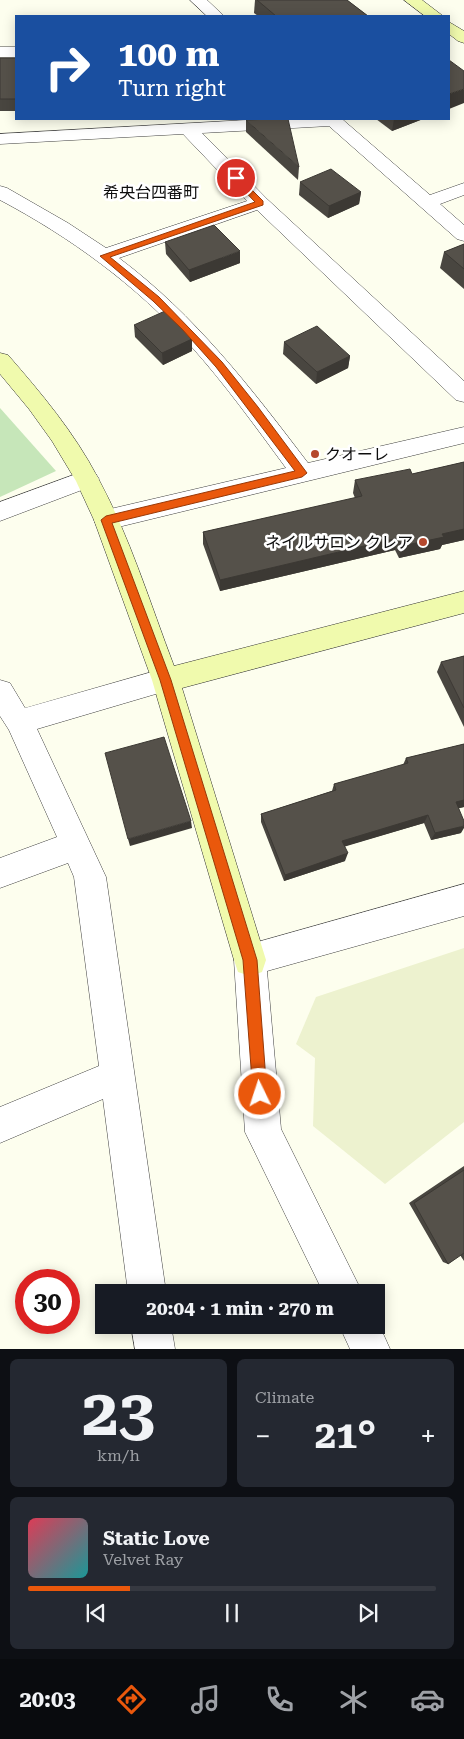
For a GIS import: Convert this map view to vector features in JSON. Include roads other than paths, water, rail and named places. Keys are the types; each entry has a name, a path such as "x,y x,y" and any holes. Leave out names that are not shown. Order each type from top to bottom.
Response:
{"street":[{"path":"198,0 215,15"},
{"path":"412,0 434,15"},
{"path":"450,27 464,38"},
{"path":"0,52 15,52"},
{"path":"0,139 318,120"},
{"path":"334,120 464,235"},
{"path":"188,129 260,203 464,394"},
{"path":"427,202 464,189"},
{"path":"0,192 64,228 104,256 156,299 199,342 255,410 302,473"},
{"path":"104,256 260,203"},
{"path":"0,360 37,403 87,479 106,520 166,680 250,960 263,1132 339,1284"},
{"path":"106,520 464,435"},
{"path":"0,512 87,479"},
{"path":"19,722 166,680 464,602"},
{"path":"0,692 19,722 90,877 146,1284"},
{"path":"0,872 76,845"},
{"path":"250,960 464,900"},
{"path":"0,1125 117,1076"},
{"path":"153,1334 155,1349"},
{"path":"363,1334 370,1349"}],"place":[{"name":"クオーレ","path":"315,454"},
{"name":"ネイルサロン クレア","path":"423,542"}],"district":[{"name":"希央台四番町","path":"151,192"}]}
